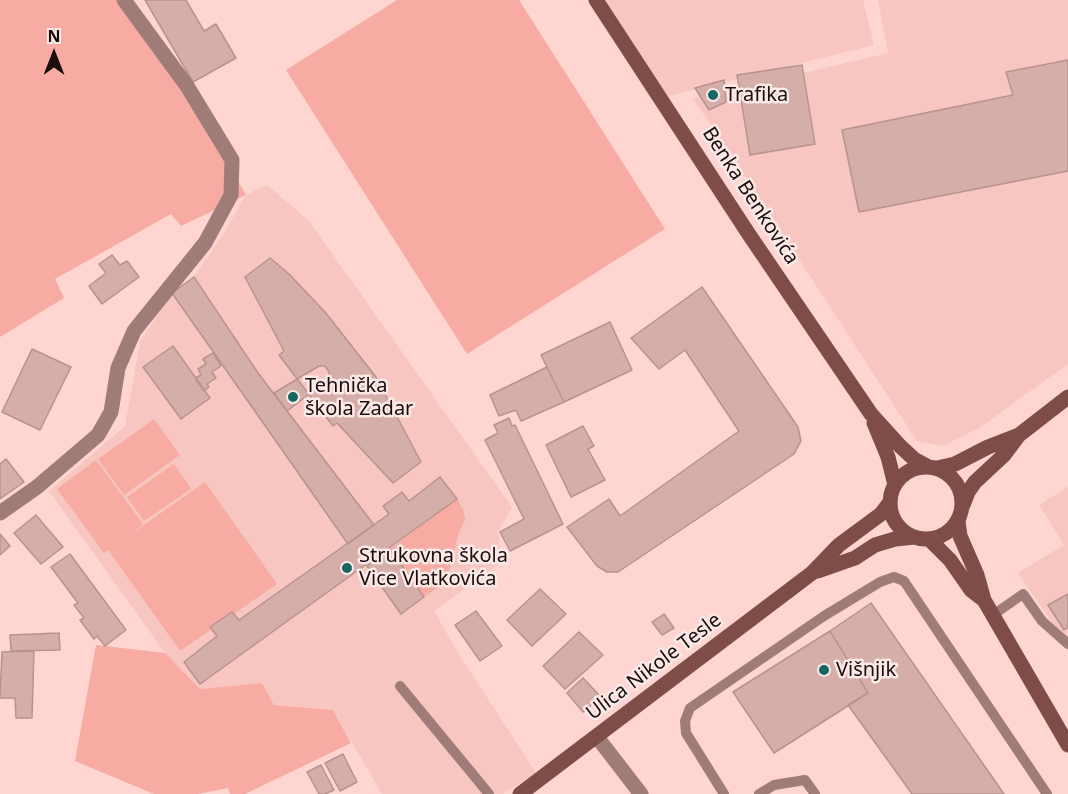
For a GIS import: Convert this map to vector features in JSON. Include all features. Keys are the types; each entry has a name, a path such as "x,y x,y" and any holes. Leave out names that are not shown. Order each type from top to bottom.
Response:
{"main road":[{"name":"Benka Benkovića","path":"596,0 748,233 871,414 900,446 915,459 932,467"},
{"path":"984,600 971,590 950,560 922,538 904,532 897,524 890,502 895,485 901,476 910,470 955,464 1018,435 1068,397"},
{"name":"Benka Benkovića","path":"871,414 888,457 895,485"},
{"path":"922,538 942,536 951,530 975,482 1004,456 1018,435"},
{"path":"932,467 948,473 957,482 963,498 960,536 977,575 984,600 1068,745"},
{"name":"Ulica Nikole Tesle","path":"520,794 812,573 839,545 881,514 890,502"},
{"name":"Ulica Nikole Tesle","path":"812,573 855,558 875,545 895,539 922,538"}],"street":[{"path":"0,513 37,487 98,435 111,412 118,368 134,331 205,243 231,195 232,160 187,87 124,0"},
{"path":"597,737 641,794"}],"lane":[{"path":"724,794 686,733 685,721 690,708 824,616 880,582 894,577 904,581 1047,794"},
{"path":"993,615 1023,594 1042,621 1068,644"},
{"path":"400,686 489,794"},
{"path":"759,794 774,785 805,780 815,794"}],"shaded area":[{"path":"0,0 124,0 187,87 246,195 181,226 171,214 55,279 64,298 0,337"},
{"path":"397,0 519,0 665,229 467,354 286,70"},
{"path":"596,0 863,0 874,45 660,98"},
{"path":"878,0 1068,0 1068,364 979,428 943,446 917,441 693,99 888,53"},
{"path":"267,185 309,221 512,507 498,532 502,562 434,611 457,651 536,773 503,794 382,794 333,710 274,705 262,683 199,689 165,653 49,491 125,426 140,342 172,293 194,276 221,238 246,195"},
{"path":"154,419 180,455 124,495 98,459"},
{"path":"96,460 143,524 131,534 205,482 277,584 180,651 108,550 104,553 57,489"},
{"path":"174,464 191,489 144,521 127,497"},
{"path":"1068,487 1068,639 1065,641 1018,573 1064,545 1039,505"},
{"path":"457,499 463,509 465,519 458,535 450,568 440,586 424,597 390,549"},
{"path":"96,645 165,653 200,689 262,683 274,705 333,710 351,743 245,794 230,794 228,788 198,794 154,794 75,761"}],"building":[{"path":"145,0 186,0 204,31 216,24 236,58 193,82"},
{"path":"1068,60 1068,171 859,212 842,130 1013,95 1006,72"},
{"path":"802,65 815,144 750,155 737,75"},
{"name":"Trafika","path":"724,80 726,102 709,110 695,88"},
{"path":"112,255 120,265 127,261 139,277 102,304 89,286 106,273 99,264"},
{"path":"270,258 289,274 325,312 376,377 421,462 393,483 337,423 333,426 279,355 284,351 245,277"},
{"path":"194,277 258,373 374,525 348,544 172,293"},
{"path":"702,287 798,427 801,441 794,454 618,572 607,572 597,566 567,527 609,499 620,516 739,431 685,350 659,369 631,338"},
{"path":"610,322 632,370 564,402 541,355"},
{"path":"173,346 210,398 181,419 143,367"},
{"path":"32,349 71,367 40,430 2,412"},
{"path":"213,353 221,366 212,372 216,378 207,384 209,387 204,391 195,378 201,375 198,369 206,364 203,359"},
{"path":"319,366 325,366 329,372 329,379 287,411 274,393"},
{"path":"547,367 564,402 521,421 516,410 499,416 490,395"},
{"path":"509,418 512,426 515,425 563,524 510,551 500,532 524,519 485,440 498,433 494,425"},
{"path":"583,426 594,446 588,449 605,480 571,497 546,445"},
{"path":"6,459 24,482 0,499 0,464"},
{"path":"440,477 457,499 200,684 184,662 217,636 210,627 232,612 239,620 389,514 383,506 402,492 409,501"},
{"path":"36,515 63,547 41,564 14,533"},
{"path":"0,534 10,546 0,555"},
{"path":"390,549 424,597 401,614 367,566"},
{"path":"70,554 126,630 105,646 97,636 94,639 80,620 84,618 74,605 78,603 51,567"},
{"path":"540,589 566,614 532,646 507,620"},
{"path":"1068,594 1068,627 1064,630 1048,605"},
{"path":"871,603 1004,794 912,794 848,705 868,693 830,631"},
{"path":"476,611 502,646 480,661 455,625"},
{"path":"664,614 674,628 662,635 652,622"},
{"path":"830,631 868,693 774,753 733,692"},
{"path":"579,632 603,655 565,689 543,666"},
{"path":"59,633 60,650 11,651 10,635"},
{"path":"34,651 32,718 16,718 15,698 0,698 2,652"},
{"path":"583,678 601,697 583,712 567,693"},
{"path":"343,754 357,782 340,791 325,763"},
{"path":"321,765 334,790 325,794 319,794 307,772"}],"place":[{"name":"Trafika","path":"713,95"},
{"name":"Tehnička škola Zadar","path":"293,397"},
{"name":"Strukovna škola Vice Vlatkovića","path":"347,568"},
{"name":"Višnjik","path":"824,670"}]}
